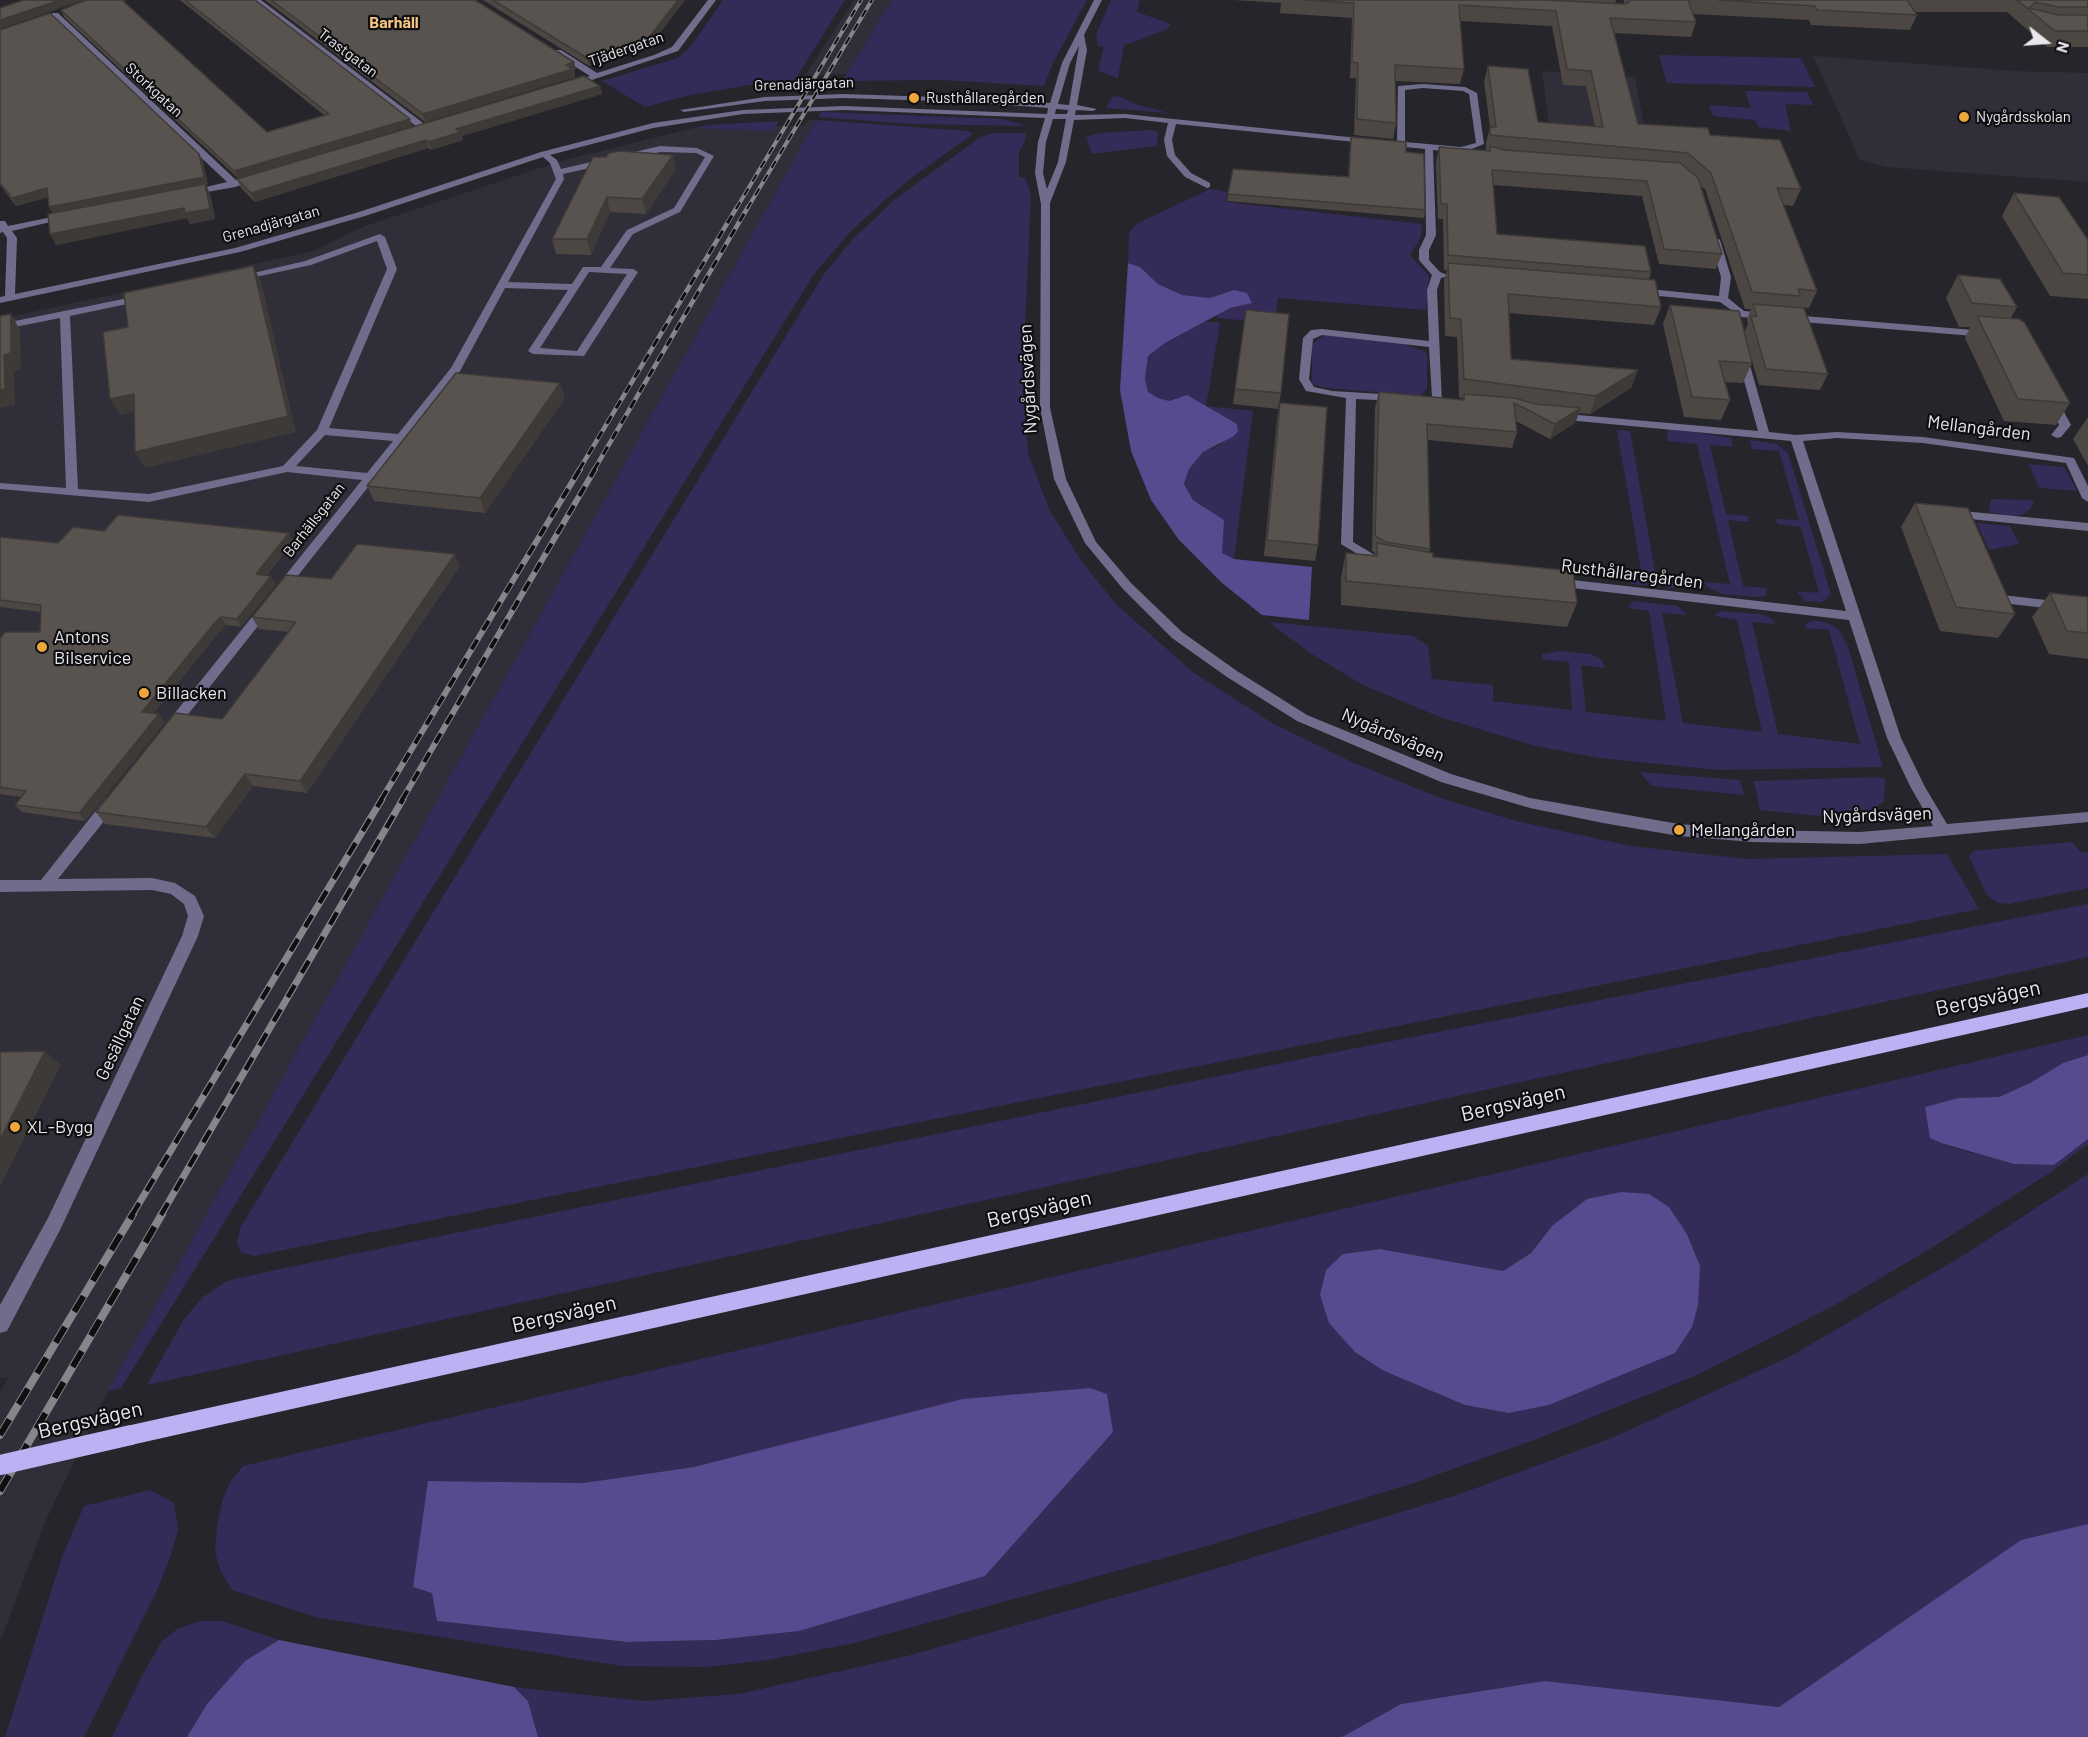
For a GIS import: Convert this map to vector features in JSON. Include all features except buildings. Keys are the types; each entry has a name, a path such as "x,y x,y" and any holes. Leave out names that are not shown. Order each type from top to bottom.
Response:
{"main road":[{"name":"Bergsvägen","path":"0,1465 2088,1000"}],"street":[{"name":"Trastgatan","path":"256,0 424,128"},
{"name":"Tjädergatan","path":"553,89 657,57 675,49 712,0"},
{"name":"Nygårdsvägen","path":"1098,0 1081,38 1071,50 1048,116 1039,173 1046,204 1045,408 1060,479 1092,543 1127,586 1177,635 1232,674 1302,718 1446,778 1530,802 1679,830 1753,836 1860,838 2088,817"},
{"path":"44,18 66,11"},
{"name":"Storkgatan","path":"55,15 235,184"},
{"name":"Nygårdsvägen","path":"1046,204 1062,162 1083,50 1081,38"},
{"path":"554,50 596,76"},
{"path":"1401,144 1401,88 1423,86 1465,89 1473,93 1480,144 1462,150"},
{"name":"Grenadjärgatan","path":"675,112 743,101 808,96 1072,107"},
{"path":"1072,107 1125,116 1462,150 1481,154"},
{"name":"Grenadjärgatan","path":"5,299 194,260 271,241 544,154 653,126 764,110 844,108 1070,117"},
{"name":"Grenadjärgatan","path":"544,154 584,136 664,114"},
{"path":"1070,117 1125,116"},
{"path":"1173,121 1168,140 1171,156 1188,175 1207,185"},
{"path":"413,131 435,124"},
{"path":"1430,147 1431,235 1424,250 1424,260 1437,275 1460,277"},
{"path":"544,154 554,162 559,172 660,149 697,151 710,156 677,210 630,232 604,270"},
{"name":"Barhällsgatan","path":"160,740 456,369 560,179 559,172"},
{"path":"177,196 235,184 271,173"},
{"path":"2,227 74,216"},
{"path":"2,227 12,238 5,299"},
{"path":"1713,232 1726,277 1723,299"},
{"path":"227,280 308,263 380,237 392,269 322,431 287,469"},
{"path":"0,253 11,251"},
{"path":"586,269 633,272 580,354 533,351 575,286 586,269"},
{"path":"1434,345 1322,332 1311,334 1306,348 1306,385 1317,392 1444,402 1435,382 1434,345 1432,290 1437,275"},
{"path":"502,285 575,286"},
{"path":"1631,291 1723,299 1740,319 1998,335"},
{"path":"0,327 158,294"},
{"path":"65,314 72,491"},
{"path":"1739,343 1765,436"},
{"name":"Mellangården","path":"2045,386 2065,425 2057,435"},
{"path":"1352,394 1347,544 1378,563 1395,568"},
{"path":"1541,415 1796,438 1894,738 1918,789 1944,832"},
{"path":"322,431 400,438"},
{"name":"Mellangården","path":"1796,438 1837,435 1923,440 2070,460 2088,498"},
{"path":"0,486 149,498 287,469 369,477"},
{"path":"1971,536 1962,515 2088,527"},
{"path":"1989,578 1998,599 2088,609"},
{"name":"Rusthållaregården","path":"1543,582 1853,616"},
{"path":"45,885 117,795"},
{"name":"Gesällgatan","path":"0,886 152,884 175,889 190,900 196,916 190,936 54,1224 0,1324"}],"shaded area":[{"path":"723,0 845,0 792,84 749,85 690,95 645,107 602,81 678,58 691,46"},
{"path":"854,0 892,0 846,74 805,76"},
{"path":"892,0 1087,0 1053,63 1044,86 941,80 842,81"},
{"path":"1111,0 1140,0 1137,12 1171,24 1167,29 1124,44 1118,78 1098,71 1104,47 1098,46 1096,34"},
{"path":"1659,55 1801,58 1815,87 1667,83"},
{"name":"Nygårdsskolan","path":"1813,56 2015,71 2088,73 2088,182 1886,167 1860,160"},
{"path":"1542,71 1635,77 1644,126 1549,127"},
{"path":"1745,91 1807,92 1813,105 1785,104 1791,131 1758,127 1755,120 1713,116 1709,105 1751,108"},
{"path":"1119,96 1135,104 1169,113 1106,108 1112,97"},
{"path":"821,112 1001,119 1028,126 915,124 818,117"},
{"path":"808,120 816,120 108,1391 45,1522 0,1642 0,1392 9,1377 0,1378 0,319 313,251 365,226 564,160 694,128 773,130 776,126 804,126"},
{"path":"816,120 968,131 973,134 910,179 883,202 852,230 814,274 121,1388 108,1391"},
{"path":"779,121 773,131 694,128 709,125"},
{"path":"1151,130 1158,132 1157,146 1092,154 1086,137 1100,133"},
{"path":"993,133 1026,133 1019,153 1019,177 1025,178 1031,194 1024,350 1028,453 1050,511 1082,562 1117,605 1194,673 1274,724 1354,763 1440,798 1520,822 1631,846 1747,859 1947,854 1979,909 254,1256 241,1252 237,1243 240,1228 824,274 853,239 893,201 979,138"},
{"path":"1210,189 1227,192 1226,202 1422,224 1421,237 1410,255 1429,276 1426,310 1278,298 1275,323 1217,318 1218,314 1230,308 1251,303 1247,293 1234,290 1210,298 1182,295 1158,284 1140,267 1128,263 1129,233 1136,224"},
{"path":"1128,263 1140,267 1158,284 1182,295 1210,298 1234,290 1247,293 1252,303 1230,308 1165,343 1148,356 1145,379 1148,392 1158,398 1169,401 1187,395 1237,424 1238,431 1234,436 1203,452 1189,469 1184,484 1193,500 1224,520 1222,553 1234,559 1312,567 1309,620 1262,615 1222,583 1179,540 1151,500 1131,451 1120,390"},
{"path":"1206,321 1220,323 1206,406 1253,411 1234,559 1222,553 1204,506 1193,500 1184,484 1189,469 1203,452 1220,445 1237,425 1179,397 1169,401 1158,398 1148,392 1145,379 1148,356 1165,343"},
{"path":"1324,335 1403,344 1424,351 1427,355 1427,389 1421,395 1413,395 1326,388 1312,384 1312,344"},
{"path":"1667,428 1731,438 1733,447 1710,445 1726,514 1748,516 1749,522 1728,520 1743,586 1767,588 1766,596 1722,594 1706,586 1705,582 1730,584 1697,444 1668,441"},
{"path":"1617,430 1630,431 1656,577 1681,579 1680,586 1675,588 1632,584 1622,575 1642,575"},
{"path":"1750,440 1777,444 1788,453 1831,594 1823,602 1805,601 1796,591 1819,593 1801,527 1777,524 1776,519 1799,520 1779,451 1752,449"},
{"path":"2028,464 2064,467 2077,491 2040,488"},
{"path":"1991,499 2031,500 2034,503 2030,510 2021,515 2010,516 1989,512"},
{"path":"1977,523 2010,526 2019,544 1989,550"},
{"path":"1633,601 1678,606 1687,615 1662,613 1683,723 1762,732 1737,620 1714,616 1721,611 1760,614 1771,618 1776,624 1752,622 1778,734 1860,744 1829,630 1806,628 1805,624 1814,620 1830,624 1839,630 1848,647 1883,767 1718,770 1600,758 1535,746 1440,717 1363,685 1310,653 1269,622 1413,636 1428,646 1432,679 1493,685 1493,701 1572,710 1569,662 1541,659 1542,654 1559,651 1591,654 1602,660 1605,668 1581,665 1586,712 1666,721 1649,611 1628,608"},
{"path":"1639,772 1740,780 1744,795 1652,786"},
{"path":"1876,777 1885,779 1884,801 1867,815 1850,819 1760,810 1754,781"},
{"path":"2072,842 2081,852 2088,852 2088,888 2009,904 1998,903 1987,895 1969,857 1973,851"},
{"path":"2088,904 2088,957 147,1385 184,1319 203,1297 227,1281 1321,1055"},
{"path":"2088,1035 2088,1055 2063,1063 2030,1083 1999,1097 1958,1098 1925,1107 1944,1145 2014,1164 2054,1165 2088,1139 2088,1144 2051,1172 1928,1250 1833,1306 1695,1376 1542,1437 1414,1483 1200,1548 854,1643 768,1660 706,1667 622,1666 315,1617 232,1590 221,1572 215,1553 217,1525 230,1482 243,1466","holes":["1669,1207 1687,1234 1700,1266 1675,1353 1549,1405 1509,1413 1465,1405 1384,1371 1343,1254 1380,1249 1503,1271 1531,1253 1552,1226","694,1467 799,1631 716,1640 627,1642 438,1621 432,1593 428,1481 583,1483"]},
{"path":"2088,1055 2088,1139 2054,1165 2014,1164 1930,1138 1925,1107 1958,1098 1999,1097 2030,1083 2063,1063"},
{"path":"2088,1174 2088,1524 2021,1540 1779,1707 1544,1681 1401,1704 1342,1737 538,1737 528,1701 514,1687 643,1701 739,1694 907,1656 1205,1572 1457,1495 1612,1438 1791,1356 1964,1255"},
{"path":"1621,1192 1649,1194 1669,1207 1687,1234 1700,1266 1698,1305 1692,1327 1675,1353 1549,1405 1509,1413 1465,1405 1384,1371 1355,1352 1329,1323 1320,1295 1326,1270 1343,1254 1380,1249 1503,1271 1531,1253 1552,1226 1587,1199"},
{"path":"1090,1388 1107,1394 1113,1432 985,1576 799,1631 716,1640 627,1642 437,1621 432,1593 413,1587 428,1481 583,1483 694,1467 963,1399"},
{"path":"150,1490 174,1503 178,1529 158,1588 84,1737 5,1737 62,1557 84,1506"},
{"path":"2088,1524 2088,1737 1342,1737 1401,1704 1544,1681 1779,1707 2021,1540"},
{"path":"200,1621 222,1621 279,1640 245,1662 207,1704 187,1737 112,1737 162,1641 177,1629"},
{"path":"279,1640 514,1687 528,1701 538,1737 187,1737 207,1704 245,1661"}],"railway":[{"path":"736,209 861,0"},
{"path":"747,209 872,0"},
{"path":"579,470 737,207"},
{"path":"594,470 748,207"},
{"path":"381,800 580,469"},
{"path":"402,800 595,469"},
{"path":"132,1215 382,799"},
{"path":"161,1215 403,799"},
{"path":"0,1435 133,1214"},
{"path":"0,1491 162,1214"}],"place":[{"name":"Rusthållaregården","path":"914,98"},
{"name":"Nygårdsskolan","path":"1964,117"},
{"name":"Antons Bilservice","path":"42,647"},
{"name":"Billacken","path":"144,693"},
{"name":"Mellangården","path":"1679,830"},
{"name":"XL-Bygg","path":"15,1127"}],"district":[{"name":"Barhäll","path":"394,23"}]}
